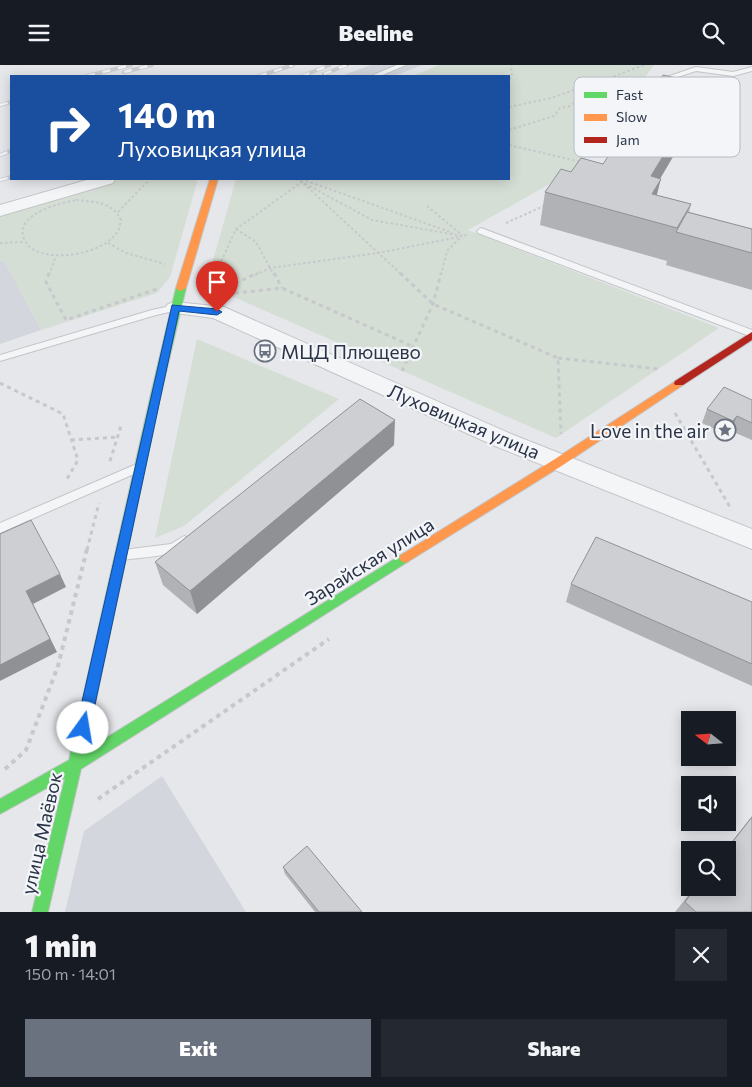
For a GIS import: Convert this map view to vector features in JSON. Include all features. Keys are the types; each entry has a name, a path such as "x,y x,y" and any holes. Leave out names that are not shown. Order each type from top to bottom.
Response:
{"street":[{"path":"0,211 104,180"},
{"name":"улица Маёвок","path":"40,912 75,766 176,308 208,209 214,180"},
{"name":"Луховицкая улица","path":"176,308 217,312 503,440 751,535"},
{"name":"Зарайская улица","path":"0,807 75,766 559,462 752,334"}],"lane":[{"path":"377,75 403,65"},
{"path":"671,77 696,69 733,74 752,80"},
{"path":"733,74 752,69"},
{"path":"481,231 752,334"},
{"path":"0,358 155,312 176,308"},
{"path":"0,528 141,466"},
{"path":"121,555 174,548 190,536"}],"path":[{"path":"510,78 512,77 512,65"},
{"path":"612,77 644,65"},
{"path":"510,107 551,98 574,90"},
{"path":"510,131 554,116 560,108 570,106 574,103"},
{"path":"510,145 583,163"},
{"path":"0,243 25,242 33,249 56,256 79,255 95,250 108,243 118,234 122,225 121,216 118,212 149,180"},
{"path":"208,288 236,229 301,180"},
{"path":"301,180 462,236"},
{"path":"301,180 372,220 462,236"},
{"path":"301,180 432,304 558,358 664,370 656,375"},
{"path":"414,347 282,287 213,294 270,268 378,253 462,236 503,224 553,202"},
{"path":"428,206 462,236"},
{"path":"236,229 256,242 282,287"},
{"path":"402,371 432,304 447,251 462,236"},
{"path":"108,243 126,253 170,265"},
{"path":"56,256 46,282 66,320 156,291 160,285"},
{"path":"558,358 562,439"},
{"path":"0,383 63,414 78,459 53,504"},
{"path":"670,406 751,535"},
{"path":"0,773 26,751 58,665 104,481 123,418"},
{"path":"72,440 118,437"},
{"path":"96,801 102,795 337,634"}],"shaded area":[{"path":"371,65 422,65 397,75 344,75"},
{"path":"439,65 654,65 645,77 574,77 574,157 586,157 578,168 468,230 719,328 556,438 206,285 236,180 510,180 510,75 415,75"},
{"path":"111,180 198,180 170,277 157,293 41,330 4,260 0,261 0,213"},
{"path":"4,260 41,330 0,344 0,261"},
{"path":"197,339 339,399 184,526 155,538"},
{"path":"162,776 246,912 65,912 84,831"}],"building":[{"path":"608,157 662,157 651,176 661,179 652,194 691,204 677,228 545,192 561,169 571,172 581,158 603,164"},
{"path":"687,212 752,229 752,253 676,232"},
{"path":"724,387 752,400 752,423 737,416 733,421 707,409"},
{"path":"360,399 395,420 190,591 155,562"},
{"path":"31,520 60,574 26,591 50,639 0,665 0,534"},
{"path":"596,537 752,602 752,664 571,584"},
{"path":"752,817 752,912 696,912 685,902 689,896 736,896 736,841 733,841"},
{"path":"307,846 362,912 319,912 283,867"}],"railway":[{"path":"91,75 131,65"},
{"path":"124,72 152,65"},
{"path":"262,75 293,65"},
{"path":"305,75 330,65"},
{"path":"324,74 347,65"},
{"path":"0,105 10,102"},
{"path":"0,155 10,151"},
{"path":"0,180 10,177"}],"traffic: fast":[{"path":"40,912 75,765 155,398 181,288"},
{"path":"0,807 104,748 405,558"}],"traffic: slow":[{"path":"181,288 214,180"},
{"path":"405,558 559,462 679,383"}],"traffic: jam":[{"path":"679,383 752,335"}],"place":[{"name":"МЦД Плющево","path":"265,351"},
{"name":"Love in the air","path":"725,430"}],"route":[{"path":"83,728 176,308 217,312"}]}
